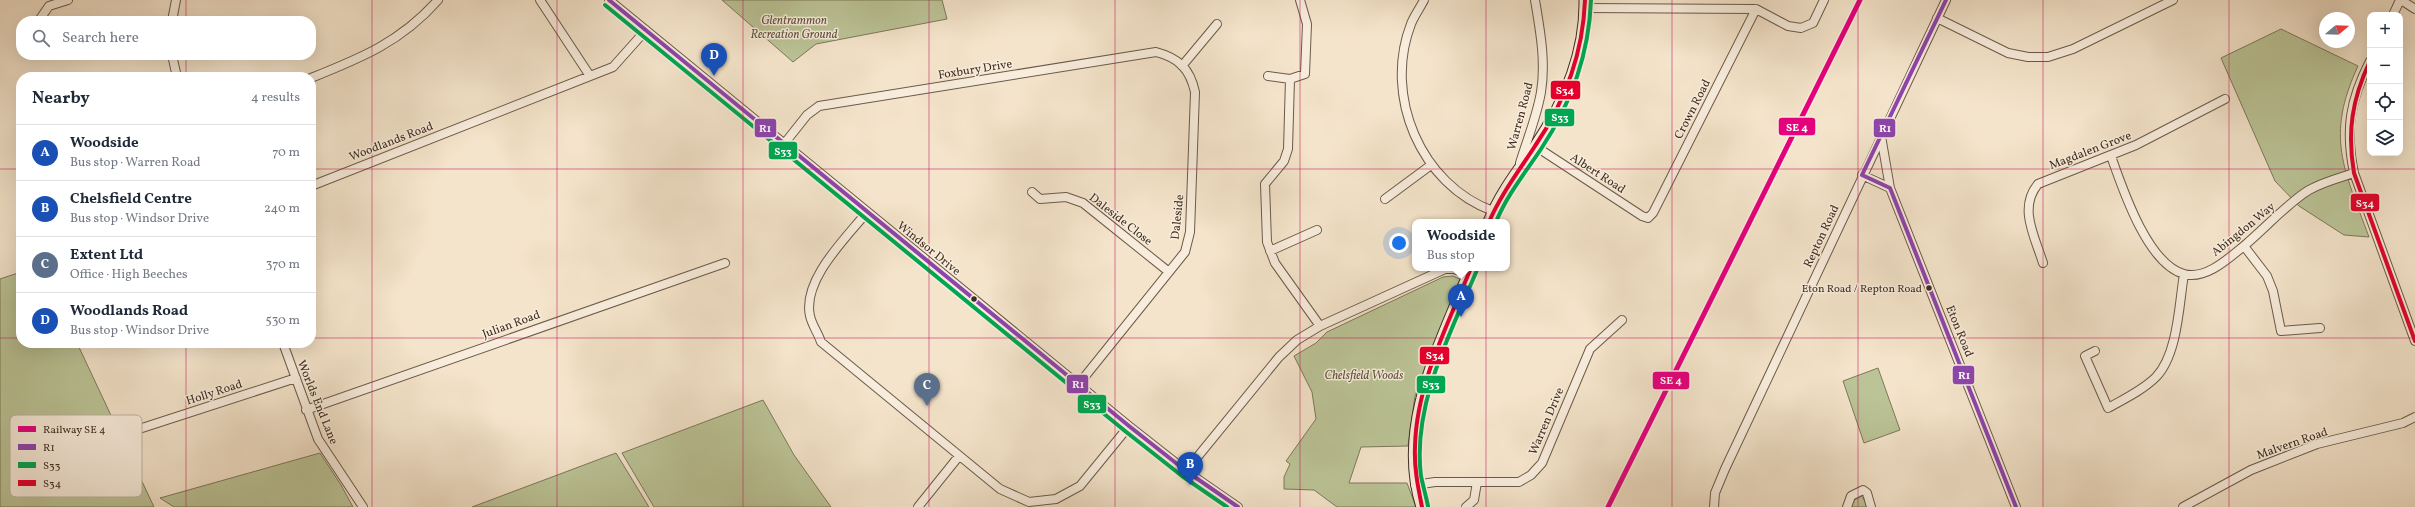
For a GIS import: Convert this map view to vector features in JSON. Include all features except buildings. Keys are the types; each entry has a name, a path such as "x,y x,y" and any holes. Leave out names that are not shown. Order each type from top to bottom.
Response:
{"street":[{"path":"42,16 49,6 68,0"},
{"path":"173,16 176,0"},
{"path":"316,76 381,48 409,28 438,0"},
{"path":"540,0 590,76"},
{"name":"Windsor Drive","path":"609,0 1078,385 1186,471 1238,507"},
{"path":"1268,76 1290,79 1305,74 1307,24 1300,0"},
{"path":"1424,0 1411,24 1403,58 1402,90 1410,123 1417,142 1431,165 1451,188 1477,205 1493,211"},
{"name":"Warren Road","path":"1519,168 1541,93 1544,72 1541,37 1535,0"},
{"path":"1585,4 1756,9 1788,26 1801,28 1812,23 1824,0"},
{"name":"Repton Road","path":"1714,507 1715,493 1725,469 1862,175 1946,0"},
{"path":"1937,18 2008,52 2028,57 2048,57 2073,49 2173,0"},
{"path":"2394,12 2400,0 2415,9"},
{"name":"Warren Road","path":"1490,219 1493,211 1519,168 1535,146 1568,87 1580,49 1585,4"},
{"name":"Crown Road","path":"1648,218 1657,206 1756,9"},
{"path":"1182,66 1216,24"},
{"name":"Woodlands Road","path":"316,184 613,67 646,30"},
{"name":"Foxbury Drive","path":"784,144 807,114 818,106 1156,52 1170,56 1182,66"},
{"path":"173,60 176,72"},
{"name":"Daleside","path":"1078,385 1185,252 1190,232 1195,92 1191,76 1182,66"},
{"path":"2367,67 2358,84 2351,109 2349,132 2354,173 2415,341"},
{"path":"1290,79 1288,149 1284,162 1275,169 1265,184 1267,242 1275,263 1320,326"},
{"name":"Magdalen Grove","path":"2043,263 2030,222 2027,207 2030,193 2038,184 2136,145 2225,99"},
{"name":"Eton Road","path":"1881,136 1890,188 2016,507"},
{"name":"Albert Road","path":"1535,146 1642,216 1648,218"},
{"path":"2094,351 2085,356 2108,408 2153,380 2167,362 2173,342 2184,274 2169,265 2155,251 2139,226 2127,201 2111,156"},
{"path":"1385,199 1431,165"},
{"name":"Abingdon Way","path":"2184,274 2208,271 2244,246 2308,191 2354,173"},
{"path":"1862,175 1890,188"},
{"name":"Daleside Close","path":"1032,192 1040,199 1066,197 1083,203 1169,272"},
{"path":"867,212 821,269 812,291 810,315 822,342 1000,489 1029,502 1056,499 1080,486 1129,426"},
{"path":"1270,251 1318,230"},
{"path":"2244,246 2267,276 2273,291 2281,331 2320,328"},
{"name":"Julian Road","path":"306,410 725,263"},
{"path":"1186,471 1279,357 1297,340 1320,326 1441,271"},
{"path":"1422,507 1415,485 1413,443 1421,397 1470,271"},
{"name":"Warren Drive","path":"1415,485 1436,482 1519,482 1532,475 1542,463 1590,349 1622,320"},
{"name":"Worlds End Lane","path":"285,348 306,410 321,446 363,507"},
{"name":"Holly Road","path":"142,428 296,378"},
{"name":"Malvern Road","path":"2183,507 2258,467 2317,444 2403,423 2415,417"},
{"path":"918,507 960,456"},
{"path":"1466,507 1474,500 1477,482"},
{"path":"1847,507 1851,496 1863,490 1867,493 1871,507"}],"green space":[{"name":"Glentrammon Recreation Ground","path":"722,0 942,0 947,19 816,44 793,62"},
{"path":"2281,29 2358,66 2348,91 2342,113 2340,133 2346,172 2369,237 2344,235 2299,206 2275,181 2221,58"},
{"path":"16,274 16,348 79,348 111,415 10,415 10,497 142,497 142,481 154,507 0,507 0,279"},
{"name":"Chelsfield Woods","path":"1453,276 1462,280 1415,396 1408,446 1361,447 1349,483 1407,483 1416,507 1337,507 1314,490 1284,489 1284,477 1290,464 1286,461 1316,419 1312,392 1294,356 1316,343 1327,332 1443,277"},
{"path":"1878,368 1900,430 1864,443 1843,381"},
{"path":"763,400 794,455 831,507 654,507 622,453"},
{"path":"320,453 341,485 353,507 174,507 160,498"},
{"path":"616,453 649,507 472,507"},
{"path":"1862,496 1868,507 1851,507 1854,500"}],"transit line":[{"name":"R1","path":"609,0 1129,426 1186,471 1238,507"},
{"name":"S34","path":"1490,219 1505,192 1546,129 1563,95 1581,39 1585,0"},
{"name":"S33","path":"1497,219 1511,193 1552,132 1569,97 1587,40 1591,0"},
{"path":"1608,507 1860,0"},
{"name":"R1","path":"1946,0 1862,175 1890,188 2016,507"},
{"name":"S33","path":"605,5 1125,431 1182,476 1227,507"},
{"name":"S34","path":"2367,68 2355,102 2351,130 2354,173 2415,341"},
{"name":"S34","path":"1422,507 1415,462 1417,424 1421,401 1427,378 1443,333 1470,271"},
{"name":"S33","path":"1428,506 1421,476 1420,449 1422,423 1436,370 1477,271"}],"place":[{"name":"Woodlands Road","path":"714,76"},
{"name":"Eton Road / Repton Road","path":"1929,288"},
{"name":"Woodside","path":"1461,317"},
{"name":"Extent Ltd","path":"927,406"},
{"name":"Chelsfield Centre","path":"1190,485"}]}
